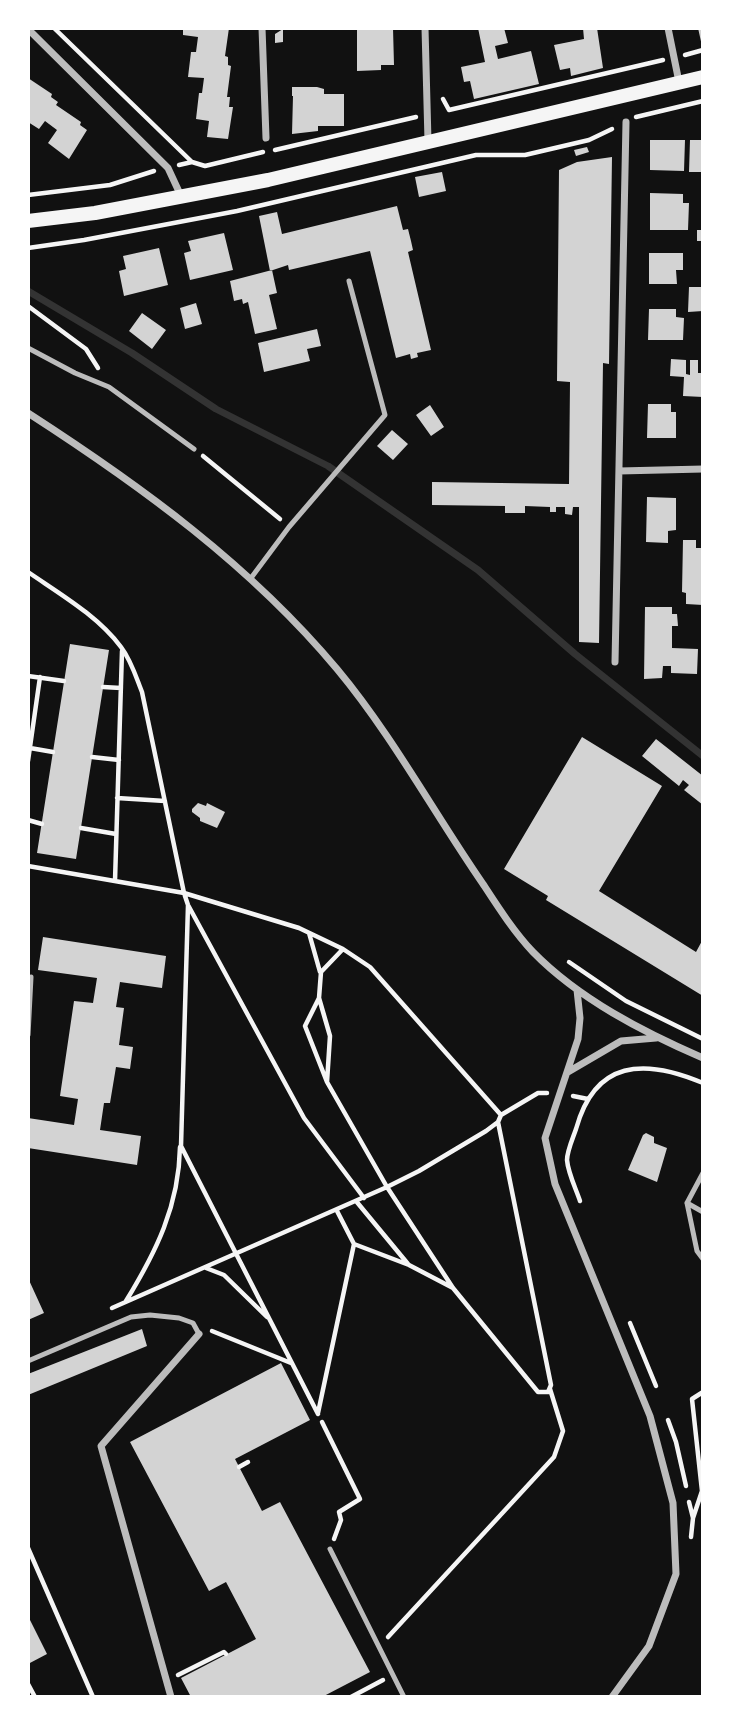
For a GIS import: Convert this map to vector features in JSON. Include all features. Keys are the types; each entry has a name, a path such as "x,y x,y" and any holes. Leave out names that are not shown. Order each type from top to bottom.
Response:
{"main road":[{"path":"28,221 95,213 268,180 703,77"}],"street":[{"path":"262,28 266,138"},
{"path":"425,28 428,141"},
{"path":"668,28 679,83"},
{"path":"28,29 168,168 181,196"},
{"path":"615,662 626,122"},
{"path":"28,413 162,505 251,578 336,667 362,701 475,873 532,951 578,990 658,1038 703,1058"},
{"path":"619,471 703,469"},
{"path":"578,990 578,1039 545,1138 555,1184 650,1416 673,1503 676,1574 649,1646 611,1697"},
{"path":"568,1072 621,1041 658,1038"},
{"path":"170,1697 101,1446 199,1334"}],"lane":[{"path":"251,578 289,527 385,415 349,282"},
{"path":"28,348 75,373 109,387 194,449"},
{"path":"28,1035 32,977"},
{"path":"703,1174 687,1203 697,1251 703,1259"},
{"path":"687,1203 703,1212"},
{"path":"28,1361 131,1317 150,1315 179,1318 193,1323 199,1334"},
{"path":"330,1549 404,1697"}],"path":[{"path":"192,162 205,166 657,61"},
{"path":"442,92 461,159"},
{"path":"28,248 237,211 476,155 525,155 589,140 636,117 703,101"},
{"path":"28,306 86,349 109,387"},
{"path":"194,449 289,527"},
{"path":"28,572 104,628 122,648 142,692 188,905 297,1107 364,1198"},
{"path":"115,881 122,648"},
{"path":"28,676 64,681"},
{"path":"28,761 40,677"},
{"path":"103,687 121,688"},
{"path":"29,748 53,752"},
{"path":"92,757 119,760"},
{"path":"117,798 165,801"},
{"path":"28,820 42,824"},
{"path":"81,828 116,834"},
{"path":"28,866 184,893 309,933 343,950 370,967 501,1115"},
{"path":"125,1302 146,1268 166,1226 180,1178 188,905"},
{"path":"309,933 321,972 319,998 330,1036 327,1082"},
{"path":"321,972 343,950"},
{"path":"560,954 626,1001 703,1039"},
{"path":"319,998 304,1026 327,1082 387,1187 453,1288 538,1392 548,1392 550,1388"},
{"path":"581,1205 567,1160 582,1106 605,1079 627,1068 654,1068 703,1083"},
{"path":"378,1648 554,1457 563,1431 550,1388 498,1122 501,1115 538,1093 559,1094"},
{"path":"101,1313 387,1187 419,1171 498,1122"},
{"path":"180,1146 318,1414 354,1244 337,1211"},
{"path":"356,1201 409,1265"},
{"path":"354,1244 409,1265 453,1288"},
{"path":"206,1267 224,1275 270,1320"},
{"path":"625,1311 659,1396"},
{"path":"193,1323 292,1364"},
{"path":"668,1419 676,1442 693,1518 702,1492 692,1399 703,1392"},
{"path":"323,1422 360,1499 339,1512 341,1520 330,1549"},
{"path":"239,1467 248,1462"},
{"path":"28,1548 93,1697"},
{"path":"166,1681 224,1652 226,1654"},
{"path":"351,1697 393,1675"},
{"path":"28,1684 35,1697"}],"building":[{"path":"183,28 229,28 225,56 231,66 227,97 230,97 229,107 233,107 228,139 207,137 209,121 196,119 204,78 188,77 191,52 196,52 198,37 183,35"},
{"path":"357,28 393,28 394,65 381,65 381,70 357,71"},
{"path":"478,28 504,28 508,43 495,46 498,59 531,51 539,84 474,99 470,81 464,82 461,67 485,62"},
{"path":"583,28 597,28 603,68 571,76 570,68 560,70 554,45 584,39"},
{"path":"698,28 703,28 703,46 702,46"},
{"path":"283,29 283,42 275,43 275,34"},
{"path":"28,78 52,94 51,97 58,102 56,105 81,122 80,125 87,130 69,159 48,143 57,130 45,121 39,129 28,122"},
{"path":"292,87 317,87 324,89 324,94 344,94 344,126 318,126 318,131 292,134"},
{"path":"650,140 685,140 684,171 650,170"},
{"path":"690,140 703,140 703,172 689,172"},
{"path":"587,147 589,152 576,156 574,150"},
{"path":"612,157 609,364 603,363 599,643 579,642 579,507 573,507 572,515 565,514 565,507 556,507 556,512 550,512 550,507 525,506 525,513 505,513 505,506 432,505 432,482 569,484 570,382 557,381 559,170 577,162"},
{"path":"442,172 446,191 419,197 415,177"},
{"path":"650,193 683,194 683,203 689,203 688,230 650,230"},
{"path":"397,206 403,230 408,229 411,241 413,250 408,252 431,350 417,353 418,357 411,359 410,354 396,358 370,251 289,270 288,265 270,271 259,216 277,212 282,234"},
{"path":"697,230 703,230 703,241 697,241"},
{"path":"224,233 233,270 190,280 184,253 191,251 188,241"},
{"path":"159,248 168,285 124,296 119,271 126,269 123,256"},
{"path":"649,253 683,253 683,270 676,270 677,284 649,284"},
{"path":"272,270 277,293 269,295 277,329 255,334 248,302 243,304 242,299 234,301 230,281"},
{"path":"689,287 703,287 703,311 688,312"},
{"path":"196,303 202,324 185,329 180,308"},
{"path":"649,309 676,309 676,317 684,318 683,340 648,340"},
{"path":"142,313 166,330 152,349 129,331"},
{"path":"317,329 321,346 307,349 310,361 264,372 258,343"},
{"path":"671,359 686,360 686,374 690,375 690,360 698,360 698,373 703,373 703,397 683,396 684,377 670,376"},
{"path":"648,404 671,404 671,412 676,412 676,438 647,438"},
{"path":"430,405 444,427 431,436 416,415"},
{"path":"392,430 408,444 393,460 377,446"},
{"path":"647,497 676,498 676,530 668,531 668,543 646,542"},
{"path":"683,540 696,540 696,548 703,548 703,605 686,604 686,593 682,592"},
{"path":"645,607 672,607 672,614 677,614 678,626 672,626 672,648 698,649 697,674 671,673 671,666 663,666 662,678 644,679"},
{"path":"70,644 109,650 76,859 37,853"},
{"path":"582,737 662,786 599,891 696,952 703,939 703,996 546,900 548,896 504,869"},
{"path":"656,739 703,776 703,805 684,790 689,785 683,780 679,786 642,756"},
{"path":"198,803 206,806 207,803 225,812 217,828 200,821 192,812"},
{"path":"43,937 166,956 162,988 120,982 116,1007 124,1008 119,1045 133,1047 130,1069 116,1067 110,1103 104,1103 100,1130 141,1136 137,1165 28,1148 28,1118 74,1125 78,1099 60,1096 74,1001 93,1003 97,978 38,970"},
{"path":"646,1133 654,1137 654,1143 667,1148 657,1182 628,1170"},
{"path":"28,1278 44,1313 28,1320"},
{"path":"142,1329 147,1346 28,1395 28,1374"},
{"path":"281,1363 310,1420 235,1459 262,1511 280,1502 370,1672 322,1697 191,1697 181,1678 256,1639 226,1582 209,1591 130,1442"},
{"path":"28,1620 47,1654 28,1664"}],"waterway":[{"path":"28,291 132,353 216,409 328,466 478,570 575,654 703,756"}]}
